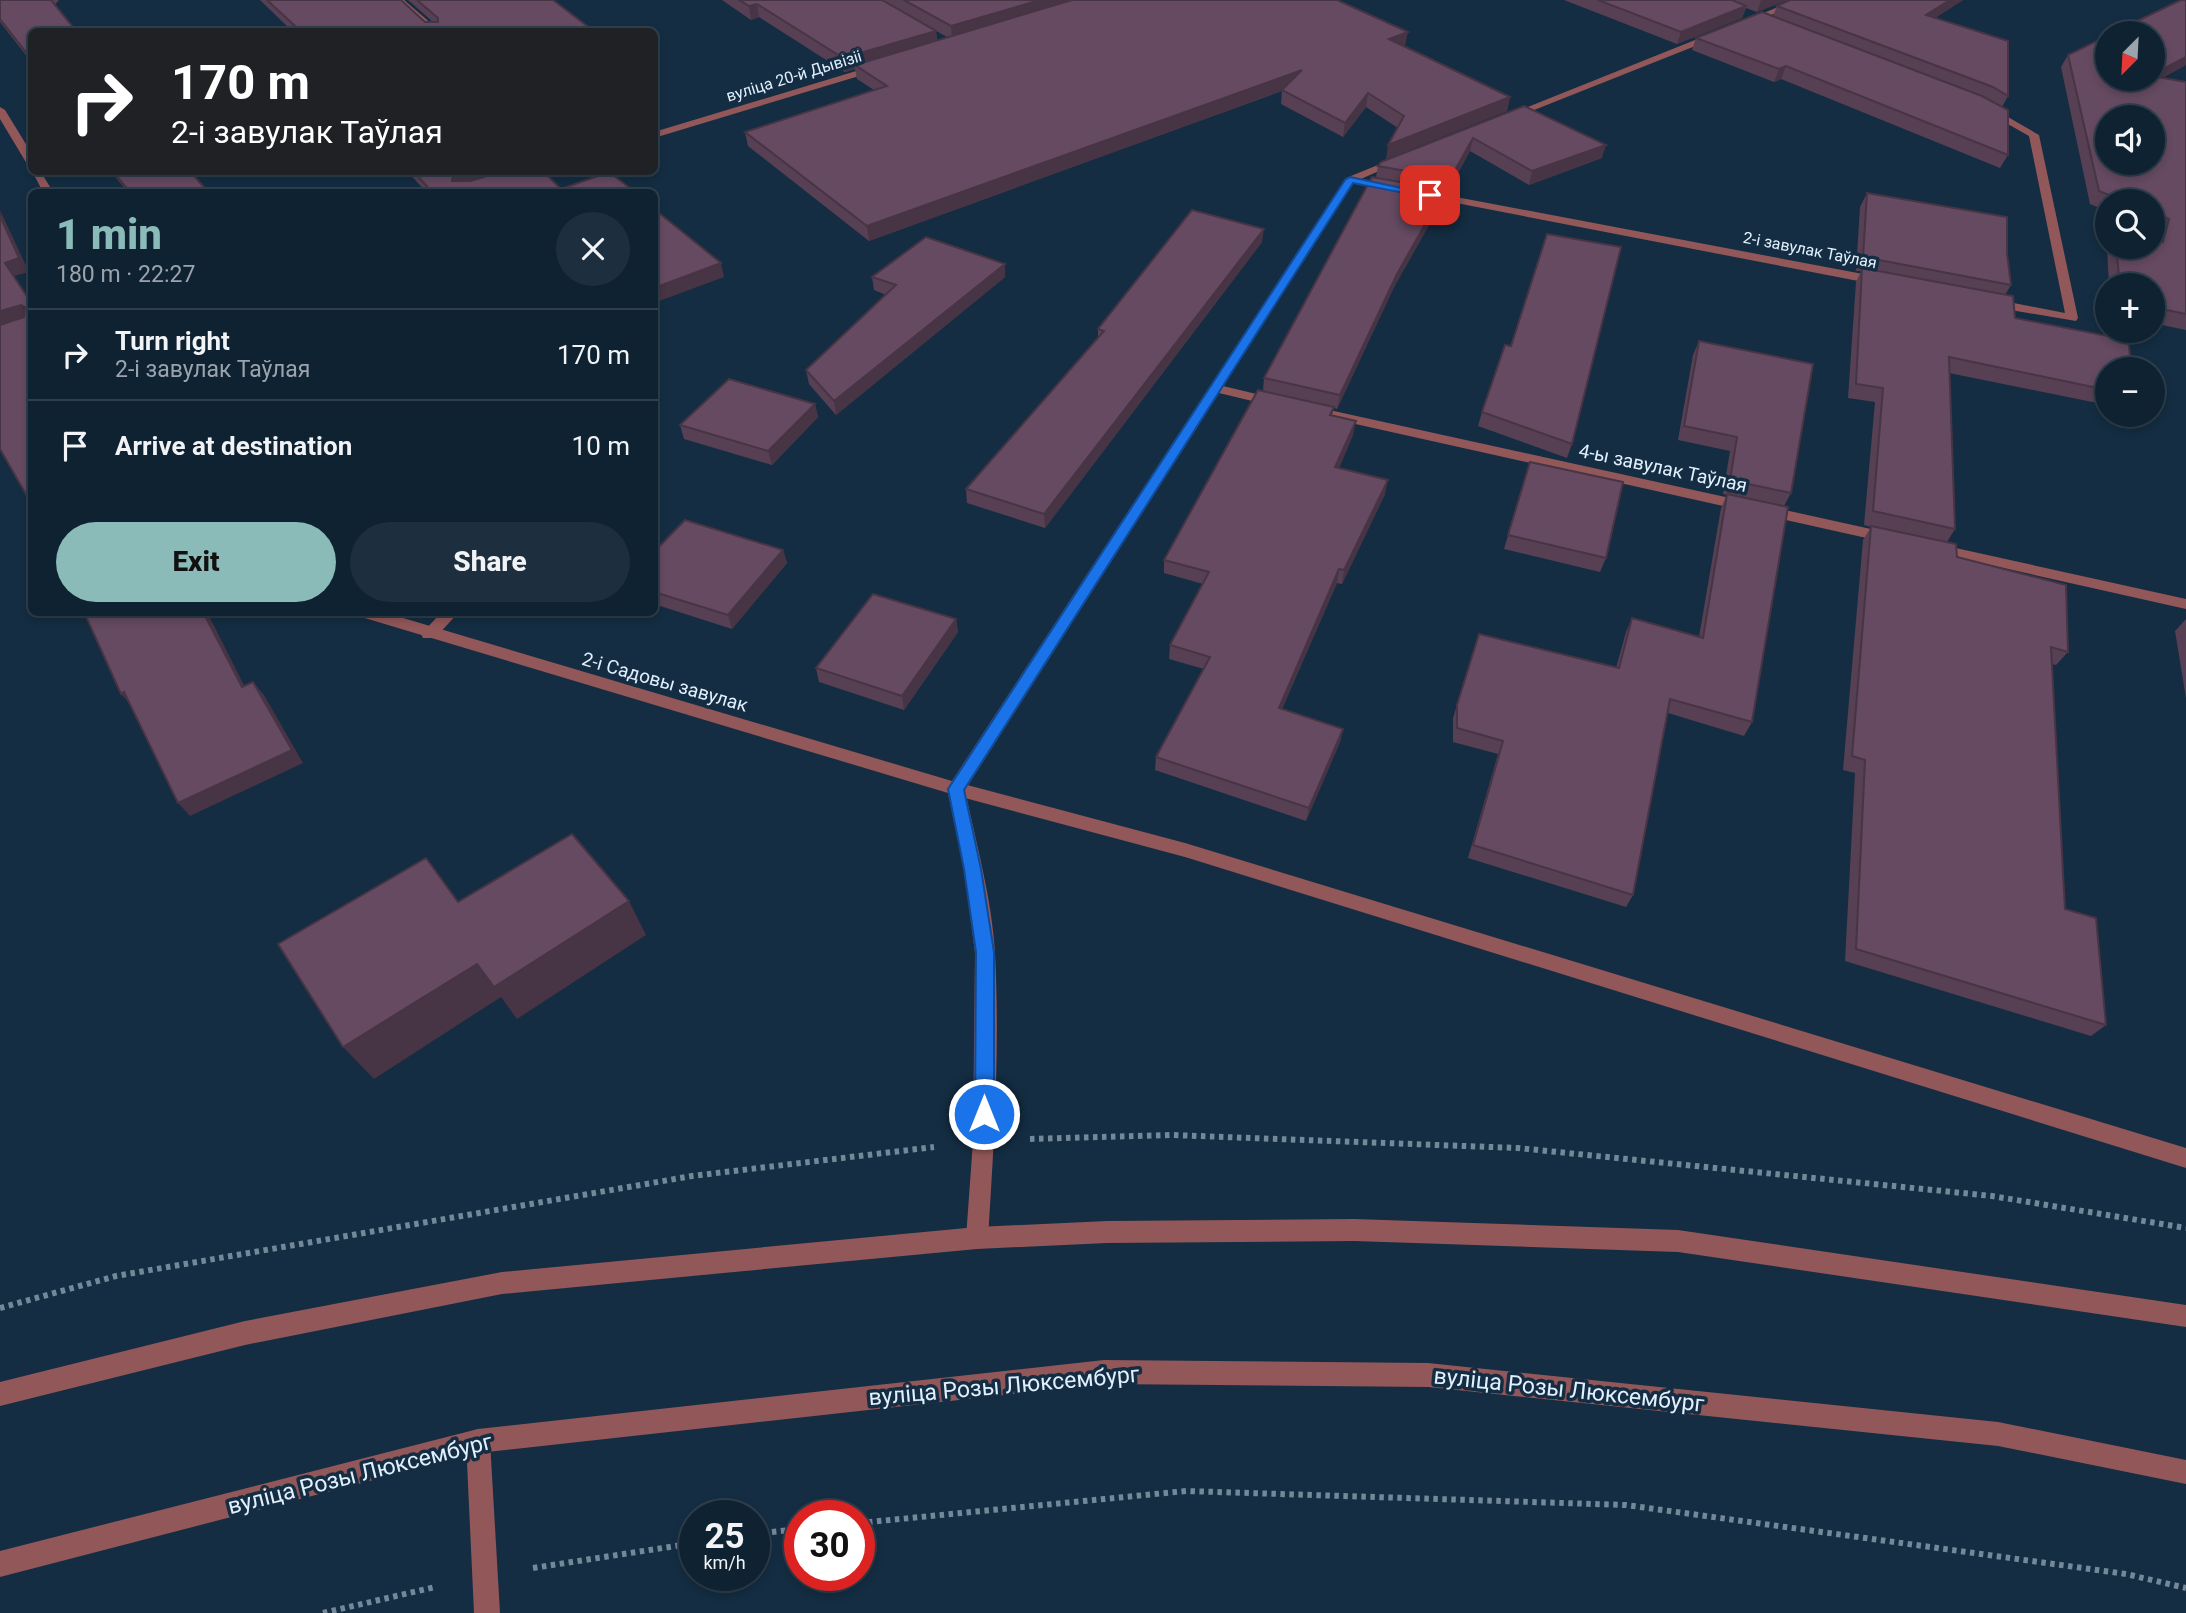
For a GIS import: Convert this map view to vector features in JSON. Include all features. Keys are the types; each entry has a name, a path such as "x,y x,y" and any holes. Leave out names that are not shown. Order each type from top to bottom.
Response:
{"street":[{"path":"399,0 432,28"},
{"path":"1490,124 1802,0"},
{"name":"вуліца 20-й Дывізіі","path":"658,134 887,65"},
{"path":"1977,300 2072,318 2034,135 1981,104"},
{"path":"0,110 28,157"},
{"path":"977,1238 984,1141 985,952 973,869 956,789 1350,180 1414,154"},
{"path":"1350,180 1377,185"},
{"name":"2-і завулак Таўлая","path":"1405,190 1895,284"},
{"name":"4-ы завулак Таўлая","path":"1213,388 2186,604"},
{"name":"2-і Садовы завулак","path":"375,616 956,789 1185,850 2186,1158"},
{"path":"429,634 448,616"},
{"path":"0,1394 245,1333 502,1283 977,1238 1107,1232 1354,1230 1678,1241 2186,1316"},
{"name":"вуліца Розы Люксембург","path":"0,1564 478,1441 1104,1372 1429,1375 1998,1434 2186,1472"},
{"path":"478,1441 487,1613"}],"path":[{"path":"875,1522 1186,1491 1626,1505 2126,1574 2186,1588"}],"building":[{"path":"0,0 51,0 74,28 28,28 28,55 0,19"},
{"path":"267,0 401,0 425,22 438,22 438,18 417,0 553,0 590,28 296,28"},
{"path":"739,0 882,0 936,31 843,58 757,4 749,6"},
{"path":"904,0 1040,0 951,26"},
{"path":"1072,0 1337,0 1408,32 1389,39 1510,97 1388,145 1404,116 1368,93 1345,123 1282,90 1302,70 867,226 745,132 887,86 855,65"},
{"path":"1598,0 1732,0 1746,6 1681,32"},
{"path":"1790,0 1950,0 1926,15 2008,41 2008,96 1993,87 1777,6"},
{"path":"2186,0 2186,57 2165,68 2165,21 2137,21"},
{"path":"1762,12 1982,96 2008,110 2008,155 1786,66 1779,69 1696,38"},
{"path":"2095,42 2095,91 2165,91 2165,78 2186,82 2186,314 2165,310 2165,273 2119,273 2117,259 2165,259 2165,234 2169,219 2165,218 2165,189 2099,189 2095,175 2165,175 2165,105 2095,105 2095,173 2068,55"},
{"path":"1524,106 1606,145 1532,171 1473,138 1450,179 1378,166 1381,162"},
{"path":"116,175 194,175 205,189 127,189"},
{"path":"417,175 457,175 453,176 452,181 470,181 491,175 547,175 561,189 429,189"},
{"path":"601,175 613,175 631,189 561,189"},
{"path":"1372,177 1444,190 1435,206 1423,210 1432,212 1397,274 1340,395 1264,378"},
{"path":"1867,193 2007,217 2007,253 2011,285 1863,257"},
{"path":"1192,210 1264,229 1044,514 966,489 1104,331 1098,329"},
{"path":"658,212 721,263 658,287"},
{"path":"0,216 19,258 5,263 28,298 28,498 0,449 0,325 24,317 25,307 21,305 0,311"},
{"path":"1547,234 1621,247 1572,444 1482,412 1505,345 1511,346"},
{"path":"926,237 1005,264 834,401 806,370 896,285 872,277"},
{"path":"1862,268 2013,296 2015,318 2095,334 2095,343 2128,343 2130,357 2095,357 2095,387 1949,357 1955,529 1873,511 1883,388 1856,384"},
{"path":"1699,341 1813,364 1791,493 1730,480 1737,437 1684,426"},
{"path":"729,379 815,404 768,451 680,425"},
{"path":"1258,390 1334,407 1330,415 1356,421 1335,467 1388,480 1344,570 1339,569 1279,708 1343,729 1309,808 1156,757 1210,657 1170,645 1209,572 1164,560"},
{"path":"1530,462 1623,482 1606,558 1508,535"},
{"path":"1727,494 1788,507 1752,722 1670,699 1633,895 1473,845 1503,741 1457,728 1457,705 1479,634 1619,668 1632,618 1703,638"},
{"path":"685,520 783,550 728,615 658,593 658,548"},
{"path":"1871,526 1956,544 1957,557 2066,585 2068,652 2051,647 2065,909 2096,918 2106,1025 1856,949 1865,760 1852,756"},
{"path":"873,594 956,619 902,696 816,668"},
{"path":"86,616 205,616 242,687 253,682 292,750 178,803 124,692 121,694"},
{"path":"572,834 629,901 494,987 477,964 343,1047 278,944 426,858 458,902"}],"route":[{"path":"984,1114 985,952 973,869 956,789 1350,180 1430,195"}]}
